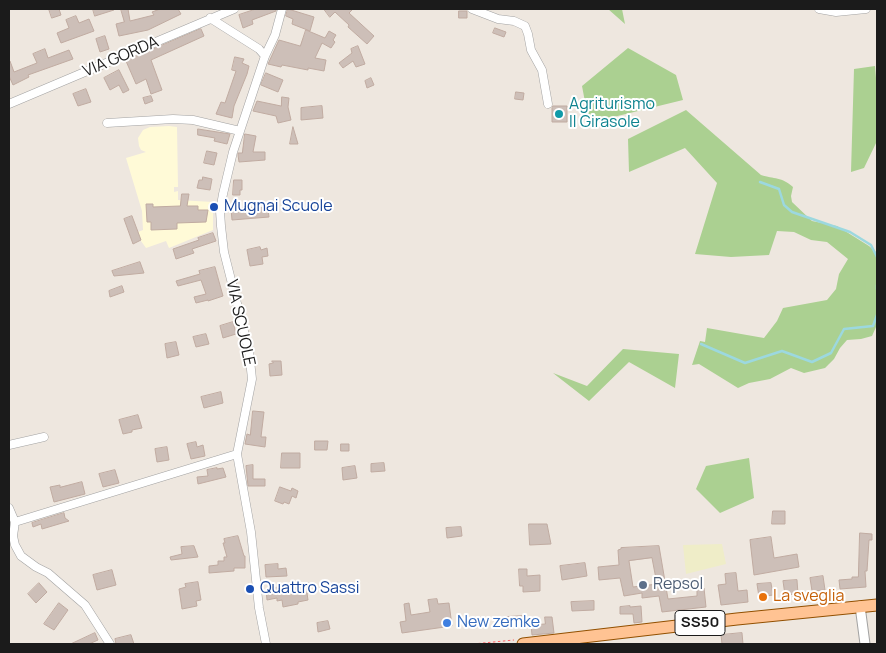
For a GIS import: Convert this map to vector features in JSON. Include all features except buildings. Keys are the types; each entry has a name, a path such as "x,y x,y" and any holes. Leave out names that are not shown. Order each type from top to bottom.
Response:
{"main road":[{"name":"SS50","path":"523,644 877,605"}],"street":[{"name":"VIA GORDA","path":"9,104 234,9"},
{"name":"VIA SCUOLE","path":"266,644 259,608 251,532 236,454 252,379 249,351 224,252 220,210 240,131 282,9"},
{"path":"472,9 498,19 514,21 525,26 531,50 542,70 548,104"},
{"path":"819,9 836,12 866,9"},
{"path":"210,18 259,49 265,56"},
{"path":"107,123 173,119 240,131"},
{"path":"9,444 44,437"},
{"path":"15,522 236,454"},
{"path":"9,508 15,522 11,537 21,556 48,574 85,604 110,644"},
{"path":"860,606 865,644"}],"shaded area":[{"path":"150,127 177,127 178,187 174,187 174,192 178,191 178,200 213,202 213,230 169,248 166,241 146,248 138,232 143,230 142,211 126,158 146,152 141,150 139,146 138,138 143,130"},
{"path":"722,544 726,564 686,574 683,545"}],"green space":[{"path":"608,9 622,9 625,24"},
{"path":"628,48 676,75 683,100 589,123 582,86"},
{"path":"875,66 877,141 864,168 851,172 854,69"},
{"path":"686,110 761,175 781,180 793,187 792,202 812,221 837,226 877,253 877,321 872,336 847,340 834,359 825,368 804,373 791,368 770,379 749,383 738,388 699,364 692,365 700,341 705,342 707,328 764,338 777,321 783,308 827,300 836,289 839,274 848,259 827,242 811,240 794,232 777,231 769,255 731,257 695,254 717,183 685,148 629,172 628,139"},
{"path":"623,349 679,354 675,388 629,362 589,401 553,373 587,386"},
{"path":"749,458 754,498 720,513 696,489 706,466"}],"waterway":[{"path":"760,182 779,189 784,205 792,212 850,232 871,245 877,257"},
{"path":"701,344 745,363 782,351 812,362 831,353 844,329 873,326 877,315"}],"place":[{"name":"Agriturismo Il Girasole","path":"559,114"},
{"name":"Mugnai Scuole","path":"214,207"},
{"name":"Repsol","path":"643,585"},
{"name":"Quattro Sassi","path":"250,589"},
{"name":"La sveglia","path":"763,597"},
{"name":"New zemke","path":"447,623"}]}
